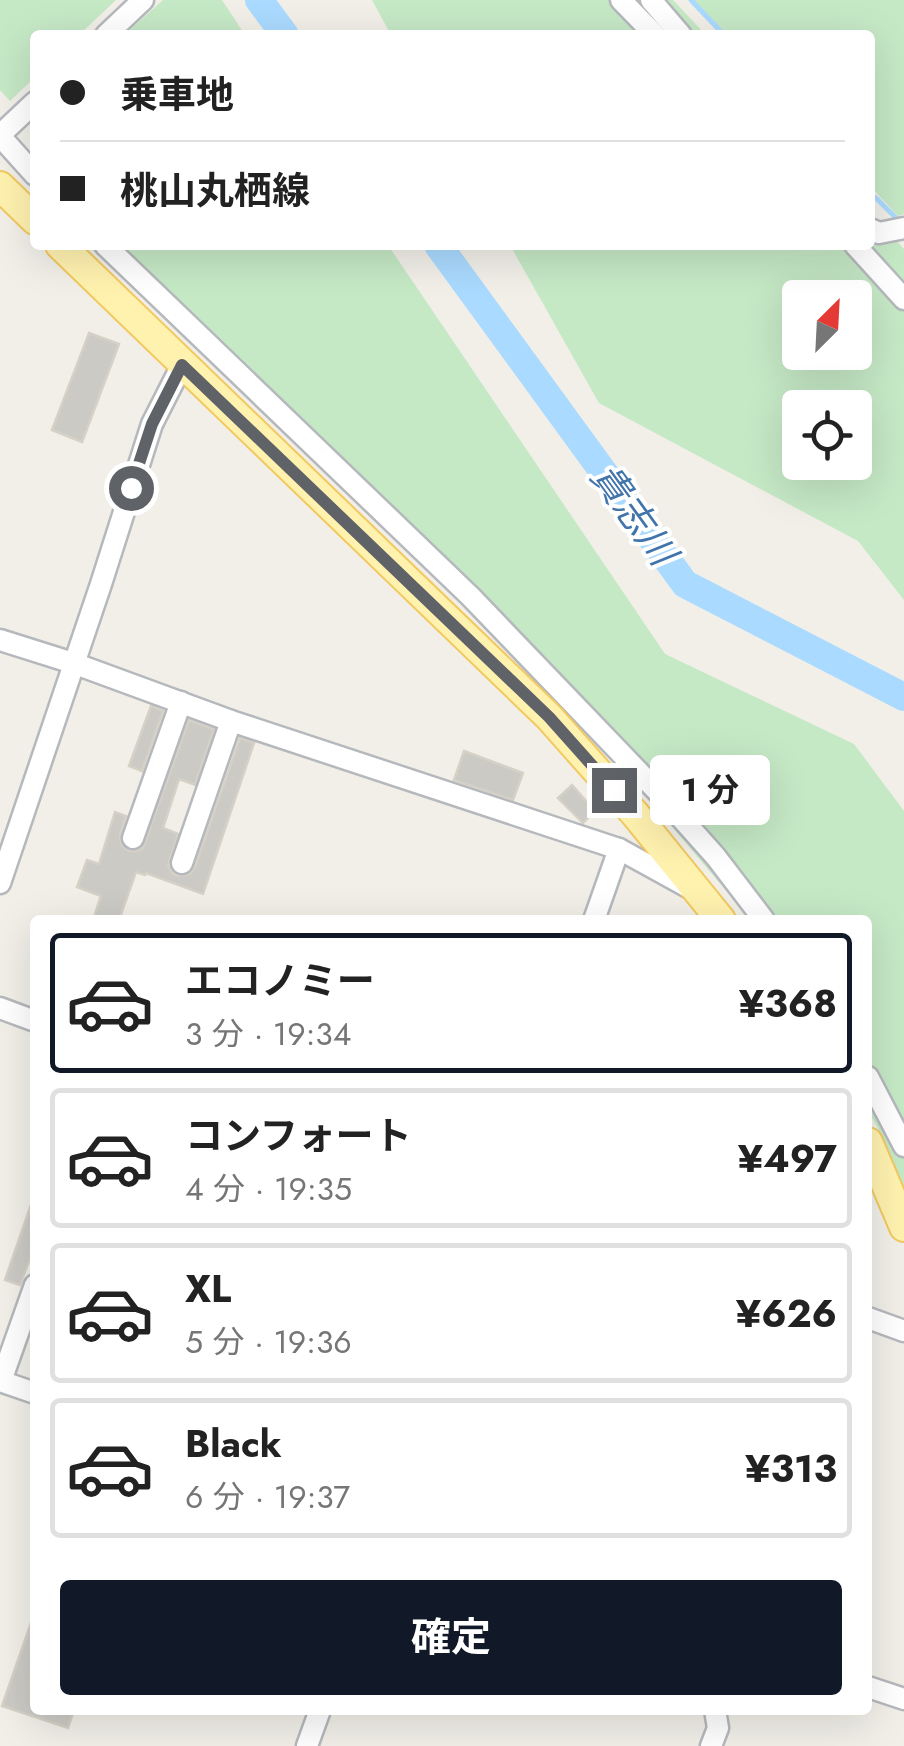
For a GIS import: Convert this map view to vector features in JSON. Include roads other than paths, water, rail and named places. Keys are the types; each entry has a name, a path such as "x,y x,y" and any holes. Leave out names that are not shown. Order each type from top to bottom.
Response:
{"main road":[{"path":"0,186 30,215"},
{"path":"65,250 549,717 717,915"},
{"path":"872,1151 904,1227"}],"street":[{"path":"111,30 143,0"},
{"path":"621,0 651,30"},
{"path":"650,0 677,30"},
{"path":"30,107 0,136 30,169"},
{"path":"875,232 901,228"},
{"path":"110,250 484,611 694,831 760,915"},
{"path":"859,250 904,300"},
{"path":"0,883 152,424 182,365"},
{"path":"0,640 74,663 231,722 619,849 703,896"},
{"path":"133,838 181,702"},
{"path":"182,863 231,722"},
{"path":"596,915 619,849"},
{"path":"0,1008 30,1018"},
{"path":"872,1085 904,1146"},
{"path":"30,1299 1,1381 30,1391"},
{"path":"872,1319 904,1331"},
{"path":"872,1687 904,1699"},
{"path":"307,1746 318,1715"},
{"path":"712,1746 718,1728 715,1715"}],"waterway":[{"name":"貴志川","path":"259,0 281,30"},
{"path":"691,0 719,30"},
{"path":"875,198 902,224"},
{"name":"貴志川","path":"442,250 685,584 904,697"}]}
